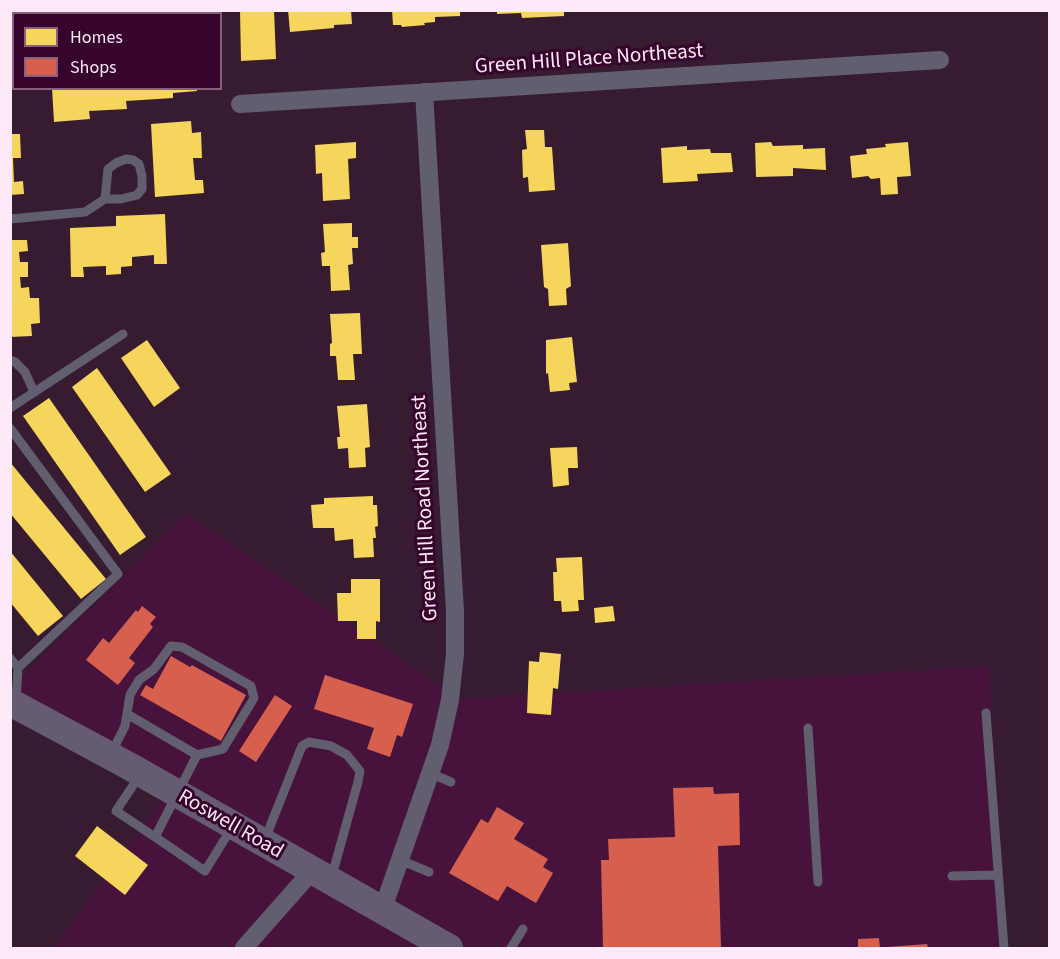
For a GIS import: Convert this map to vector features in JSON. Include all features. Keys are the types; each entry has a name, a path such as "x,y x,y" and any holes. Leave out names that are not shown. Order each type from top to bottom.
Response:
{"main road":[{"name":"Roswell Road","path":"13,704 141,773 449,948"}],"street":[{"name":"Green Hill Place Northeast","path":"240,104 940,60"},
{"name":"Green Hill Road Northeast","path":"382,911 440,745 450,700 455,654 455,611 424,92"},
{"path":"244,948 321,876"}],"lane":[{"path":"10,219 85,212 105,199 121,199 137,195 142,189 142,176 139,164 133,159 116,163 108,170 105,199"},
{"path":"10,408 123,334"},
{"path":"10,360 25,372 34,392"},
{"path":"10,428 118,574 18,668 13,704"},
{"path":"110,756 125,726 130,695 139,680 154,669 171,645 182,647 251,686 254,699 223,749 197,756 127,714"},
{"path":"10,658 18,668"},
{"path":"986,713 1004,948"},
{"path":"808,728 818,882"},
{"path":"263,844 302,746 309,742 331,746 347,755 360,771 358,782 321,876"},
{"path":"155,837 197,756"},
{"path":"141,773 116,811 205,871 233,826"},
{"path":"430,773 451,782"},
{"path":"400,861 429,872"},
{"path":"952,876 998,875"},
{"path":"511,948 523,929"}],"shaded area":[{"path":"186,514 460,699 989,666 1007,948 54,948 168,792 11,688"}],"building: Homes":[{"path":"240,10 274,10 276,59 241,61"},
{"path":"288,10 351,10 352,24 290,32"},
{"path":"392,10 460,10 460,16 435,17 435,22 402,27 393,25"},
{"path":"497,10 564,10 564,16 522,18 521,13 497,14"},
{"path":"52,90 197,90 173,93 173,98 126,101 127,109 89,111 90,119 54,122"},
{"path":"191,121 192,133 201,132 202,158 193,158 195,180 203,180 204,193 155,197 151,124"},
{"path":"525,130 544,130 545,147 552,147 555,190 529,192 528,177 523,178 522,150 527,149"},
{"path":"10,134 20,134 21,158 13,158 14,182 23,181 24,194 10,195"},
{"path":"356,142 356,158 348,159 350,199 323,201 322,173 316,174 315,145"},
{"path":"771,142 773,146 803,145 803,149 825,148 826,170 793,168 793,176 756,177 755,143"},
{"path":"908,142 911,176 897,177 898,194 881,195 880,178 871,179 868,176 852,178 850,156 867,154 866,149 886,147 885,144"},
{"path":"687,146 687,150 710,149 711,153 731,153 733,172 697,174 698,181 663,183 661,148"},
{"path":"165,214 167,264 154,264 154,255 132,257 132,266 121,267 121,274 106,275 106,266 83,267 84,277 71,277 70,228 116,226 116,216"},
{"path":"352,223 352,237 358,237 358,248 352,248 353,264 348,265 350,290 331,291 330,266 322,266 321,253 325,252 323,224"},
{"path":"10,240 27,240 28,251 19,252 20,262 28,262 28,277 20,277 21,288 29,287 30,298 39,298 40,323 31,324 32,336 10,337"},
{"path":"568,243 571,286 566,289 567,305 549,306 548,289 544,287 541,245"},
{"path":"360,313 362,354 353,354 355,380 338,380 336,356 330,356 330,344 332,343 330,314"},
{"path":"572,337 577,382 569,383 570,390 550,392 548,373 546,374 546,340"},
{"path":"147,340 180,388 154,407 121,358"},
{"path":"97,368 171,474 145,492 72,387"},
{"path":"49,398 146,537 120,555 23,416"},
{"path":"367,404 370,447 365,448 366,467 349,468 348,448 338,449 337,437 340,437 337,406"},
{"path":"577,447 578,468 568,468 569,485 553,487 550,448"},
{"path":"10,462 106,579 81,599 10,513"},
{"path":"373,496 373,505 377,505 378,526 375,527 376,538 373,538 374,557 354,558 353,539 335,541 334,528 313,528 311,505 324,504 324,498"},
{"path":"10,551 63,616 38,636 10,602"},
{"path":"582,557 584,600 578,600 579,611 562,612 561,601 554,601 553,572 557,572 556,558"},
{"path":"351,579 380,579 380,622 376,621 376,639 357,639 357,621 338,621 337,593 351,593"},
{"path":"613,606 615,621 595,623 594,608"},
{"path":"540,652 561,654 558,689 553,688 551,715 527,713 529,661 539,662"},
{"path":"97,826 148,865 125,895 75,856"}],"building: Shops":[{"path":"142,606 156,617 150,624 153,627 129,658 135,663 118,685 86,660 103,638 109,643 136,610 138,612"},
{"path":"171,656 246,695 221,741 140,695 146,685 153,689"},
{"path":"325,675 413,704 402,737 397,735 390,757 367,749 374,728 314,709"},
{"path":"275,695 292,706 256,762 239,751"},
{"path":"713,787 714,794 739,793 740,845 718,846 721,948 603,948 601,860 609,860 608,839 675,837 673,788"},
{"path":"497,807 524,823 514,839 548,859 543,867 553,873 536,903 507,886 498,901 449,873 481,819 488,823"},
{"path":"879,938 880,948 858,948 858,939"},
{"path":"927,944 928,948 887,948 887,947"}]}
